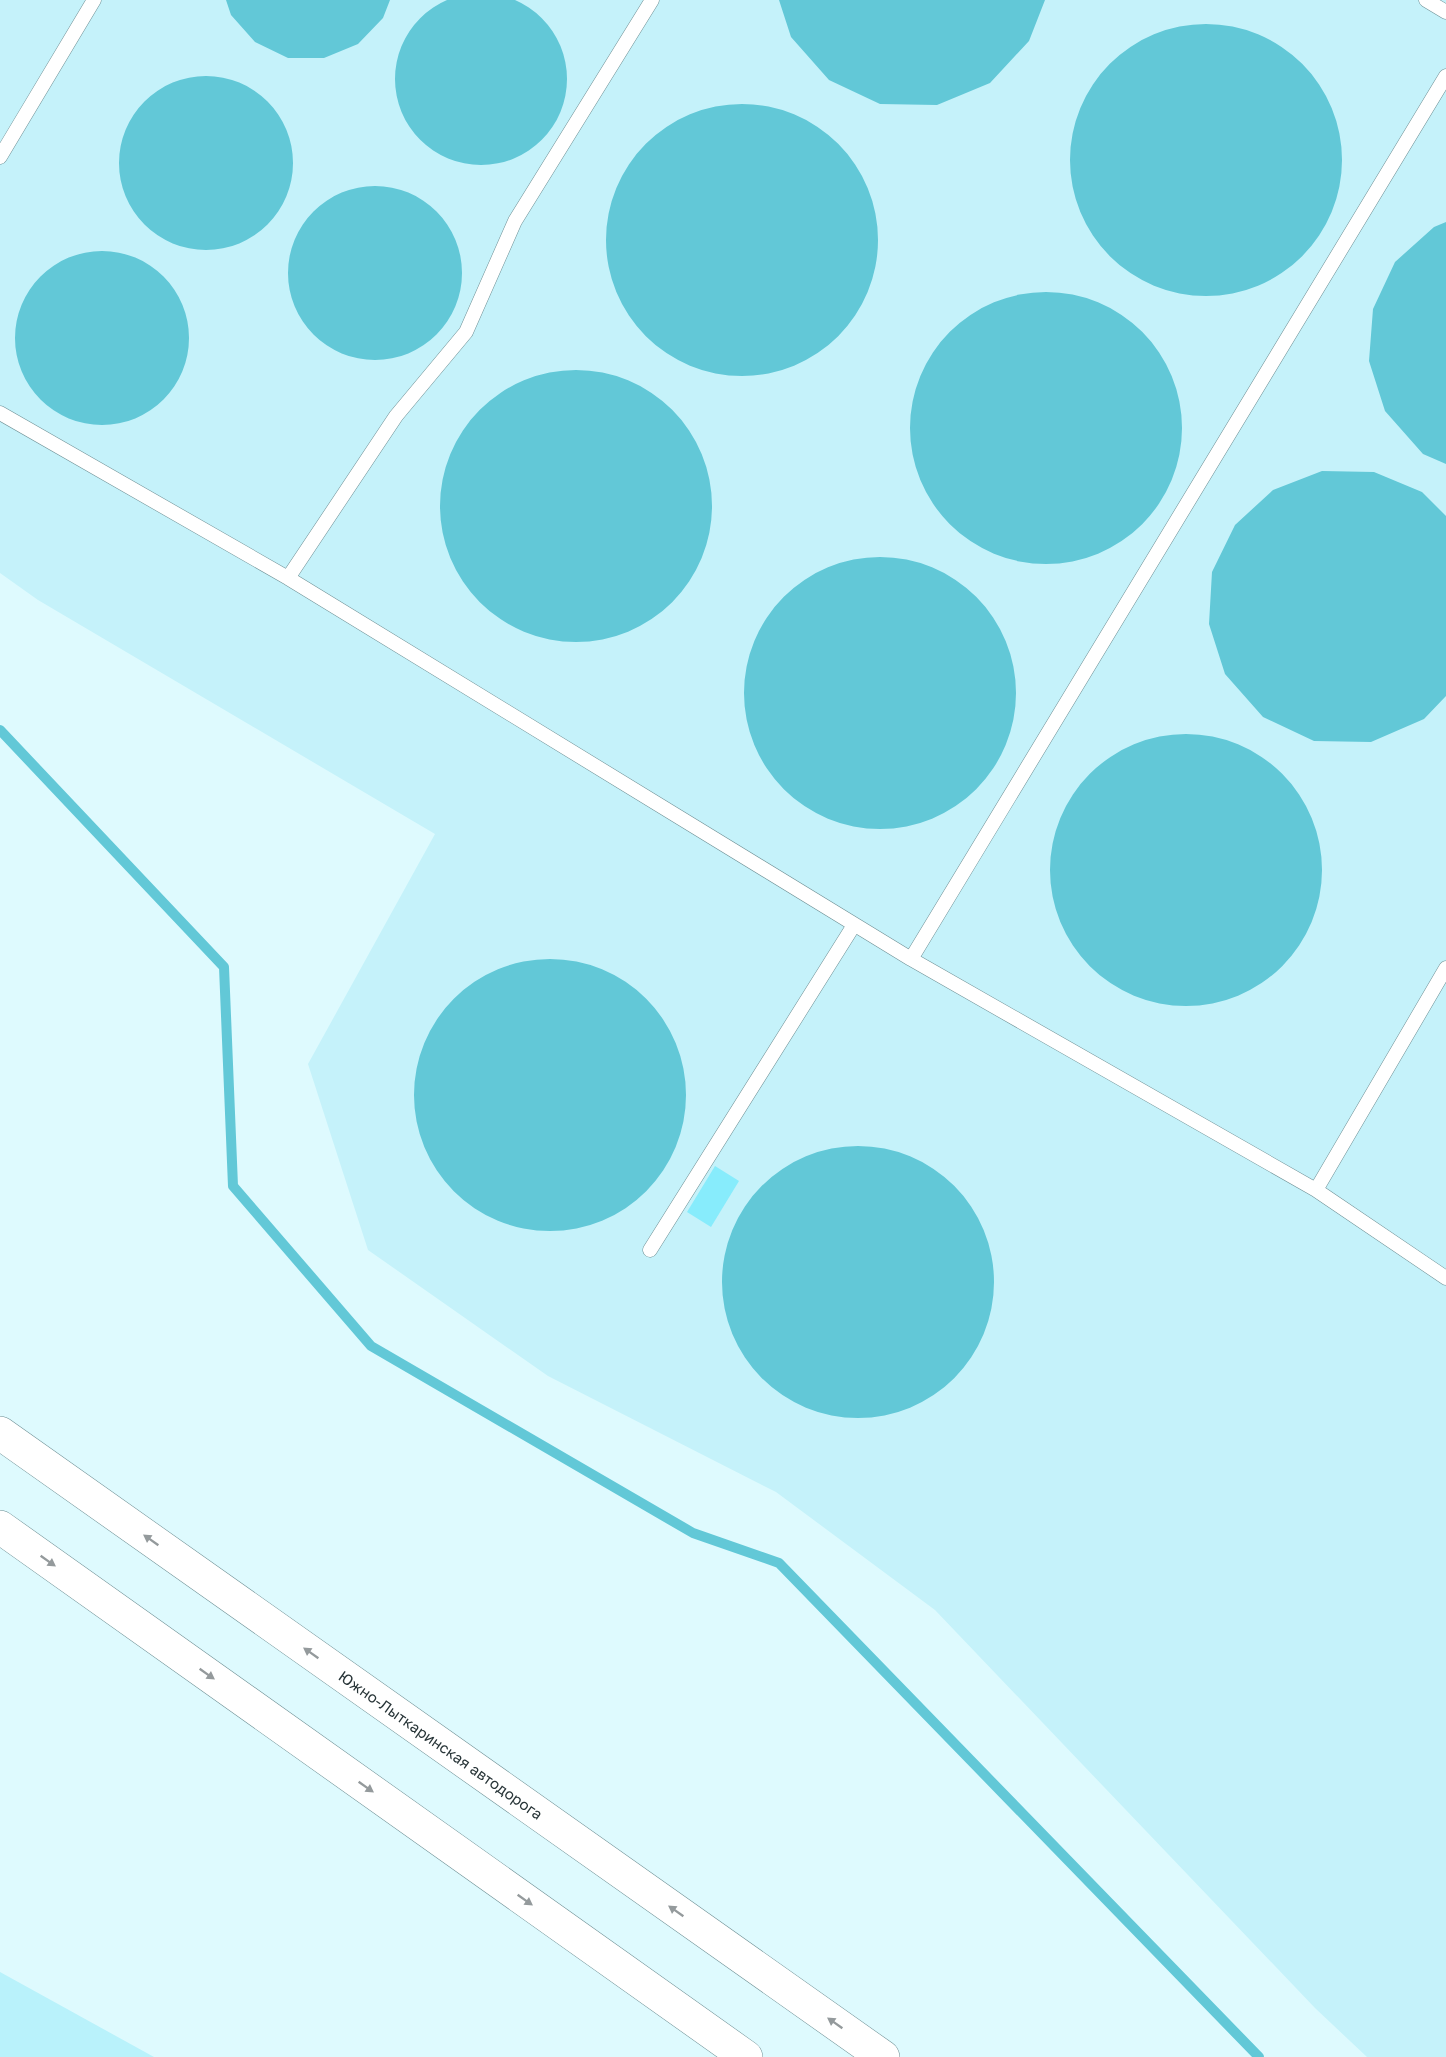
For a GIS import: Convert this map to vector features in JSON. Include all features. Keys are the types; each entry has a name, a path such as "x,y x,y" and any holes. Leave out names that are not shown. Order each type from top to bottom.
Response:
{"main road":[{"name":"Южно-Лыткаринская автодорога","path":"0,1433 883,2057"},
{"path":"0,1527 746,2057"}],"lane":[{"path":"0,157 94,0"},
{"path":"288,578 396,416 466,332 515,221 652,0"},
{"path":"1426,0 1446,12"},
{"path":"910,959 1446,76"},
{"path":"0,413 288,578 910,959 1316,1190 1446,1278"},
{"path":"650,1250 854,925"},
{"path":"1316,1190 1446,968"}],"shaded area":[{"path":"481,-7 514,0 542,18 560,46 567,79 560,112 542,140 514,158 481,165 448,158 420,140 402,112 395,79 402,46 420,18 448,0"},
{"path":"0,0 1446,0 1446,2057 1367,2057 1315,2008 935,1610 776,1492 548,1376 368,1250 308,1064 435,834 38,600 0,573"},
{"path":"226,0 390,0 383,18 358,44 324,58 288,58 255,42 231,15"},
{"path":"779,0 1045,0 1029,41 990,83 937,105 880,104 829,80 791,37"},
{"path":"1206,24 1245,30 1270,40 1302,64 1319,85 1331,108 1339,134 1342,160 1336,199 1326,224 1302,256 1281,273 1258,285 1232,293 1206,296 1167,290 1142,280 1110,256 1093,235 1081,212 1073,186 1070,160 1076,121 1086,96 1110,64 1131,47 1154,35 1180,27"},
{"path":"206,76 239,83 254,91 267,102 278,115 286,130 293,163 286,196 278,211 267,224 254,235 239,243 206,250 173,243 158,235 145,224 134,211 126,196 119,163 126,130 134,115 145,102 158,91 173,83"},
{"path":"742,104 781,110 806,120 838,144 855,165 867,188 875,214 878,240 872,279 862,304 838,336 817,353 794,365 768,373 742,376 703,370 678,360 646,336 629,315 617,292 609,266 606,240 612,201 622,176 646,144 667,127 690,115 716,107"},
{"path":"375,186 408,193 423,201 436,212 447,225 455,240 462,273 455,306 447,321 436,334 423,345 408,353 375,360 342,353 327,345 314,334 303,321 295,306 288,273 295,240 303,225 314,212 327,201 342,193"},
{"path":"1446,222 1446,464 1423,454 1385,411 1369,361 1373,309 1395,262 1434,227"},
{"path":"102,251 135,258 150,266 163,277 174,290 182,305 189,338 182,371 174,386 163,399 150,410 135,418 102,425 69,418 54,410 41,399 30,386 22,371 15,338 22,305 30,290 41,277 54,266 69,258"},
{"path":"1046,292 1085,298 1110,308 1142,332 1159,353 1171,376 1179,402 1182,428 1176,467 1166,492 1142,524 1121,541 1098,553 1072,561 1046,564 1007,558 982,548 950,524 933,503 921,480 913,454 910,428 916,389 926,364 950,332 971,315 994,303 1020,295"},
{"path":"576,370 615,376 640,386 672,410 689,431 701,454 709,480 712,506 706,545 696,570 672,602 651,619 628,631 602,639 576,642 537,636 512,626 480,602 463,581 451,558 443,532 440,506 446,467 456,442 480,410 501,393 524,381 550,373"},
{"path":"1322,471 1374,472 1422,492 1446,516 1446,696 1424,719 1371,742 1314,741 1263,717 1225,674 1209,624 1212,572 1235,525 1273,490"},
{"path":"880,557 919,563 944,573 976,597 993,618 1005,641 1013,667 1016,693 1010,732 1000,757 976,789 955,806 932,818 906,826 880,829 841,823 816,813 784,789 767,768 755,745 747,719 744,693 750,654 760,629 784,597 805,580 828,568 854,560"},
{"path":"1186,734 1225,740 1250,750 1282,774 1299,795 1311,818 1319,844 1322,870 1316,909 1306,934 1282,966 1261,983 1238,995 1212,1003 1186,1006 1147,1000 1122,990 1090,966 1073,945 1061,922 1053,896 1050,870 1056,831 1066,806 1090,774 1111,757 1134,745 1160,737"},
{"path":"550,959 589,965 614,975 646,999 663,1020 675,1043 683,1069 686,1095 680,1134 670,1159 646,1191 625,1208 602,1220 576,1228 550,1231 511,1225 486,1215 454,1191 437,1170 425,1147 417,1121 414,1095 420,1056 430,1031 454,999 475,982 498,970 524,962"},
{"path":"858,1146 897,1152 922,1162 954,1186 971,1207 983,1230 991,1256 994,1282 988,1321 978,1346 954,1378 933,1395 910,1407 884,1415 858,1418 819,1412 794,1402 762,1378 745,1357 733,1334 725,1308 722,1282 728,1243 738,1218 762,1186 783,1169 806,1157 832,1149"},
{"path":"0,1972 154,2057 0,2057"}],"building":[{"path":"715,1166 739,1181 711,1227 687,1212"}],"waterway":[{"path":"0,730 224,967 233,1186 371,1346 693,1533 779,1563 1259,2057"}]}
